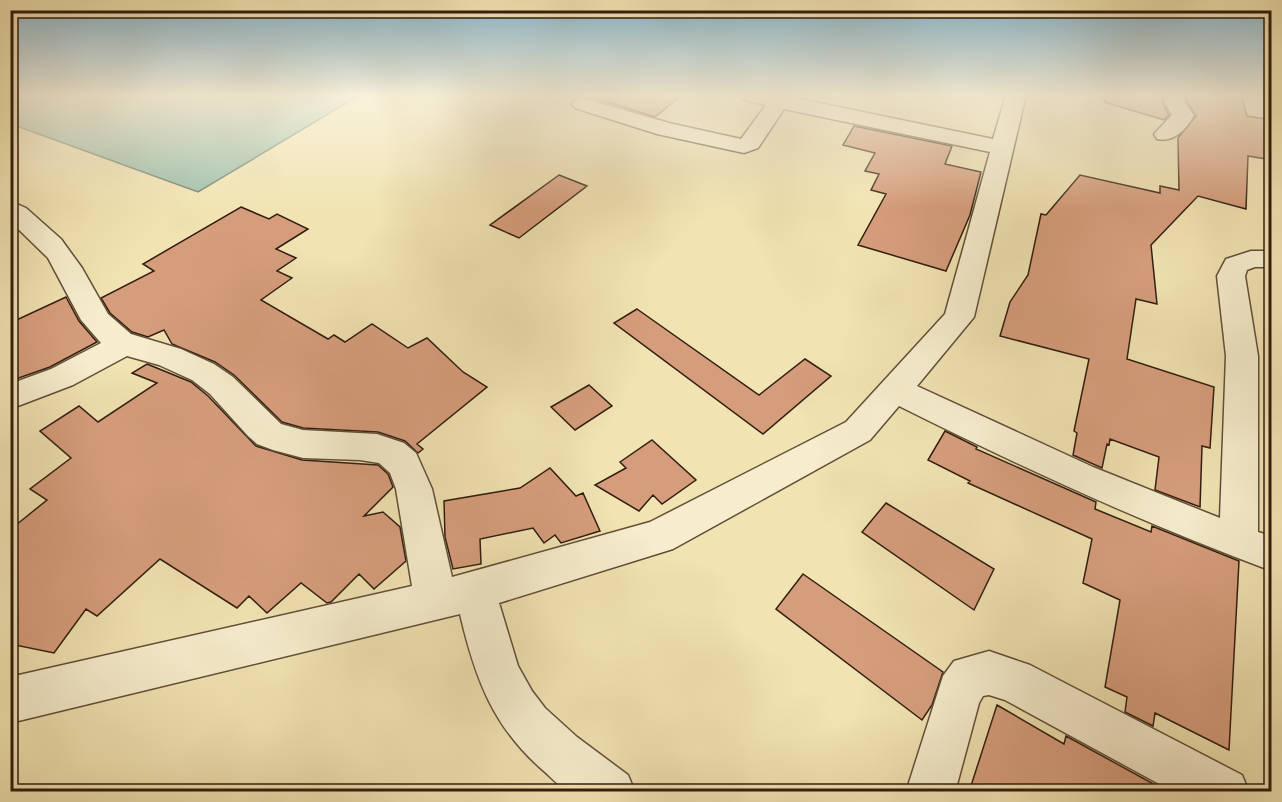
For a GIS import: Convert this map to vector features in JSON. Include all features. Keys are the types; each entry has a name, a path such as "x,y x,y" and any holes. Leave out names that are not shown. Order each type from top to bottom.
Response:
{"street":[{"path":"681,132 744,146 750,143 759,132"},
{"path":"932,132 1002,148"},
{"path":"10,700 455,595 659,537 858,430 959,317 1006,132"},
{"path":"10,208 32,225 62,259 90,314 123,345 169,357 205,373 223,387 244,411 270,434 289,442 315,446 376,446 395,455 405,465 455,595 522,716 561,757 611,792"},
{"path":"894,389 1043,463 1140,506 1255,548 1239,436 1242,356 1231,276 1236,265 1251,259 1272,259"},
{"path":"10,397 62,376 123,345"},
{"path":"930,792 959,692 970,677 989,673 1014,681 1225,792"}],"shaded area":[{"path":"34,132 297,132 198,192"}],"building":[{"path":"850,132 885,132 952,146 945,164 981,172 970,215 946,271 858,245 886,194 871,190 879,174 865,171 875,153 843,145"},
{"path":"1183,132 1272,132 1272,160 1248,156 1246,209 1198,196 1151,245 1157,304 1136,299 1127,359 1214,387 1210,448 1202,446 1200,507 1155,490 1159,457 1110,439 1102,468 1073,455 1077,433 1074,431 1089,359 1000,336 1010,302 1028,275 1041,214 1046,215 1080,175 1160,193 1160,186 1179,190 1178,138"},
{"path":"559,175 587,186 519,238 490,225"},
{"path":"241,207 269,219 277,214 308,229 276,249 296,258 277,271 292,278 261,300 328,339 334,335 345,342 372,324 408,348 427,338 463,372 487,387 417,444 423,449 418,453 405,441 378,432 303,428 282,422 234,375 215,362 172,344 164,330 148,337 132,332 110,313 101,298 154,271 143,264"},
{"path":"66,297 79,321 97,342 50,367 10,381 10,323"},
{"path":"637,309 759,395 805,359 831,376 763,434 614,323"},
{"path":"147,364 191,382 208,396 256,446 302,460 378,465 388,474 393,487 364,516 383,512 400,527 406,561 374,589 359,574 331,602 327,603 301,583 267,613 249,596 237,608 160,559 97,616 86,609 54,653 10,644 11,529 47,500 30,489 71,458 40,431 79,406 98,422 157,383 132,373"},
{"path":"589,385 612,406 575,430 551,407"},
{"path":"945,431 977,447 976,449 1096,502 1095,509 1151,532 1152,526 1239,561 1229,750 1155,713 1153,726 1125,712 1127,697 1105,687 1120,600 1083,583 1092,539 968,483 970,481 928,460"},
{"path":"652,440 696,480 662,504 653,495 639,511 595,485 626,468 620,462"},
{"path":"550,468 576,496 583,493 600,531 561,543 555,535 544,543 533,528 480,539 481,564 453,569 445,537 444,501 520,488"},
{"path":"886,503 994,569 974,610 862,532"},
{"path":"803,574 943,672 932,705 922,720 776,609"},
{"path":"997,705 1064,744 1066,736 1168,792 969,792"}]}
